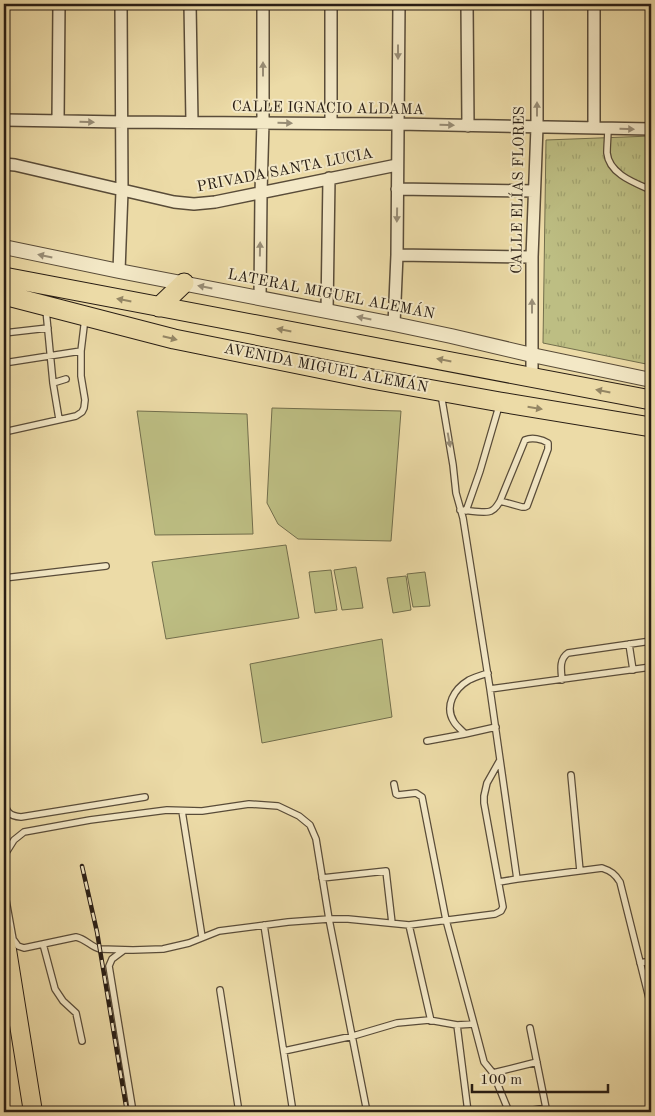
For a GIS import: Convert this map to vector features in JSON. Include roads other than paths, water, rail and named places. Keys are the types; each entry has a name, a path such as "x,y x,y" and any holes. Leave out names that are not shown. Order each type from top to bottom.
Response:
{"highway":[{"path":"4,266 12,279"},
{"name":"AVENIDA MIGUEL ALEMÁN","path":"12,279 651,400"},
{"path":"159,307 184,283"},
{"name":"AVENIDA MIGUEL ALEMÁN","path":"4,295 174,339 372,380 651,427"}],"main road":[{"path":"4,931 33,1112"},
{"path":"4,969 28,1112"}],"street":[{"path":"58,121 59,4"},
{"path":"119,271 123,122 121,4"},
{"path":"190,4 192,122"},
{"path":"260,298 264,122 263,4"},
{"path":"331,4 331,123"},
{"path":"394,324 397,255 399,4"},
{"path":"467,4 468,126"},
{"name":"CALLE ELÍAS FLORES","path":"532,377 532,257 537,127 537,4"},
{"path":"594,4 594,128"},
{"name":"CALLE IGNACIO ALDAMA","path":"4,120 264,122 651,129"},
{"name":"PRIVADA SANTA LUCIA","path":"4,164 174,202 194,204 216,202 397,164"},
{"path":"327,311 329,178"},
{"path":"397,189 534,191"},
{"name":"LATERAL MIGUEL ALEMÁN","path":"4,247 394,324 651,380"},
{"path":"397,255 532,257"}],"lane":[{"path":"608,128 607,155 612,165 623,178 651,190"},
{"path":"46,305 53,382 59,419"},
{"path":"4,432 76,416 82,412 84,400 79,376 86,316"},
{"path":"4,333 48,328"},
{"path":"4,363 81,351"},
{"path":"53,382 66,379"},
{"path":"440,392 456,492 463,510"},
{"path":"500,402 463,510 463,518 488,673 517,880"},
{"path":"463,510 492,511 500,501 526,440 532,439 548,443 548,449 527,506 522,507 500,501"},
{"path":"4,578 106,566"},
{"path":"562,680 562,659 568,653 651,641"},
{"path":"629,644 633,670"},
{"path":"490,689 651,668"},
{"path":"465,734 454,723 449,710 452,698 460,686 471,679 488,673"},
{"path":"427,741 496,728"},
{"path":"4,889 12,938 18,946 24,948 76,937 83,939 98,949 163,948 189,943 219,931 264,925 348,919 409,925 495,914 501,911 503,907 484,796 488,783 500,760"},
{"path":"571,775 580,871"},
{"path":"394,784 396,794 398,795 416,793 422,797 446,920 484,1062 493,1073 509,1112"},
{"path":"4,800 7,812 16,817 21,817 145,797"},
{"path":"4,856 14,840 24,832 90,820 167,810 202,811 249,804 267,804 290,811 305,820 312,829 316,839 329,919 367,1112"},
{"path":"182,811 202,937"},
{"path":"499,882 602,868 610,870 620,882 651,1006"},
{"path":"322,878 386,871 392,923"},
{"path":"264,925 293,1112"},
{"path":"409,925 431,1021"},
{"path":"43,944 55,989 63,1001 76,1013 82,1041"},
{"path":"124,950 112,959 109,966 133,1112"},
{"path":"640,963 651,961"},
{"path":"220,990 239,1112"},
{"path":"284,1051 353,1036 397,1023 431,1021 457,1025 474,1024"},
{"path":"457,1025 468,1112"},
{"path":"521,1112 547,1110 530,1028"},
{"path":"493,1073 538,1062"}],"railway":[{"path":"82,866 97,932 127,1112"}]}
